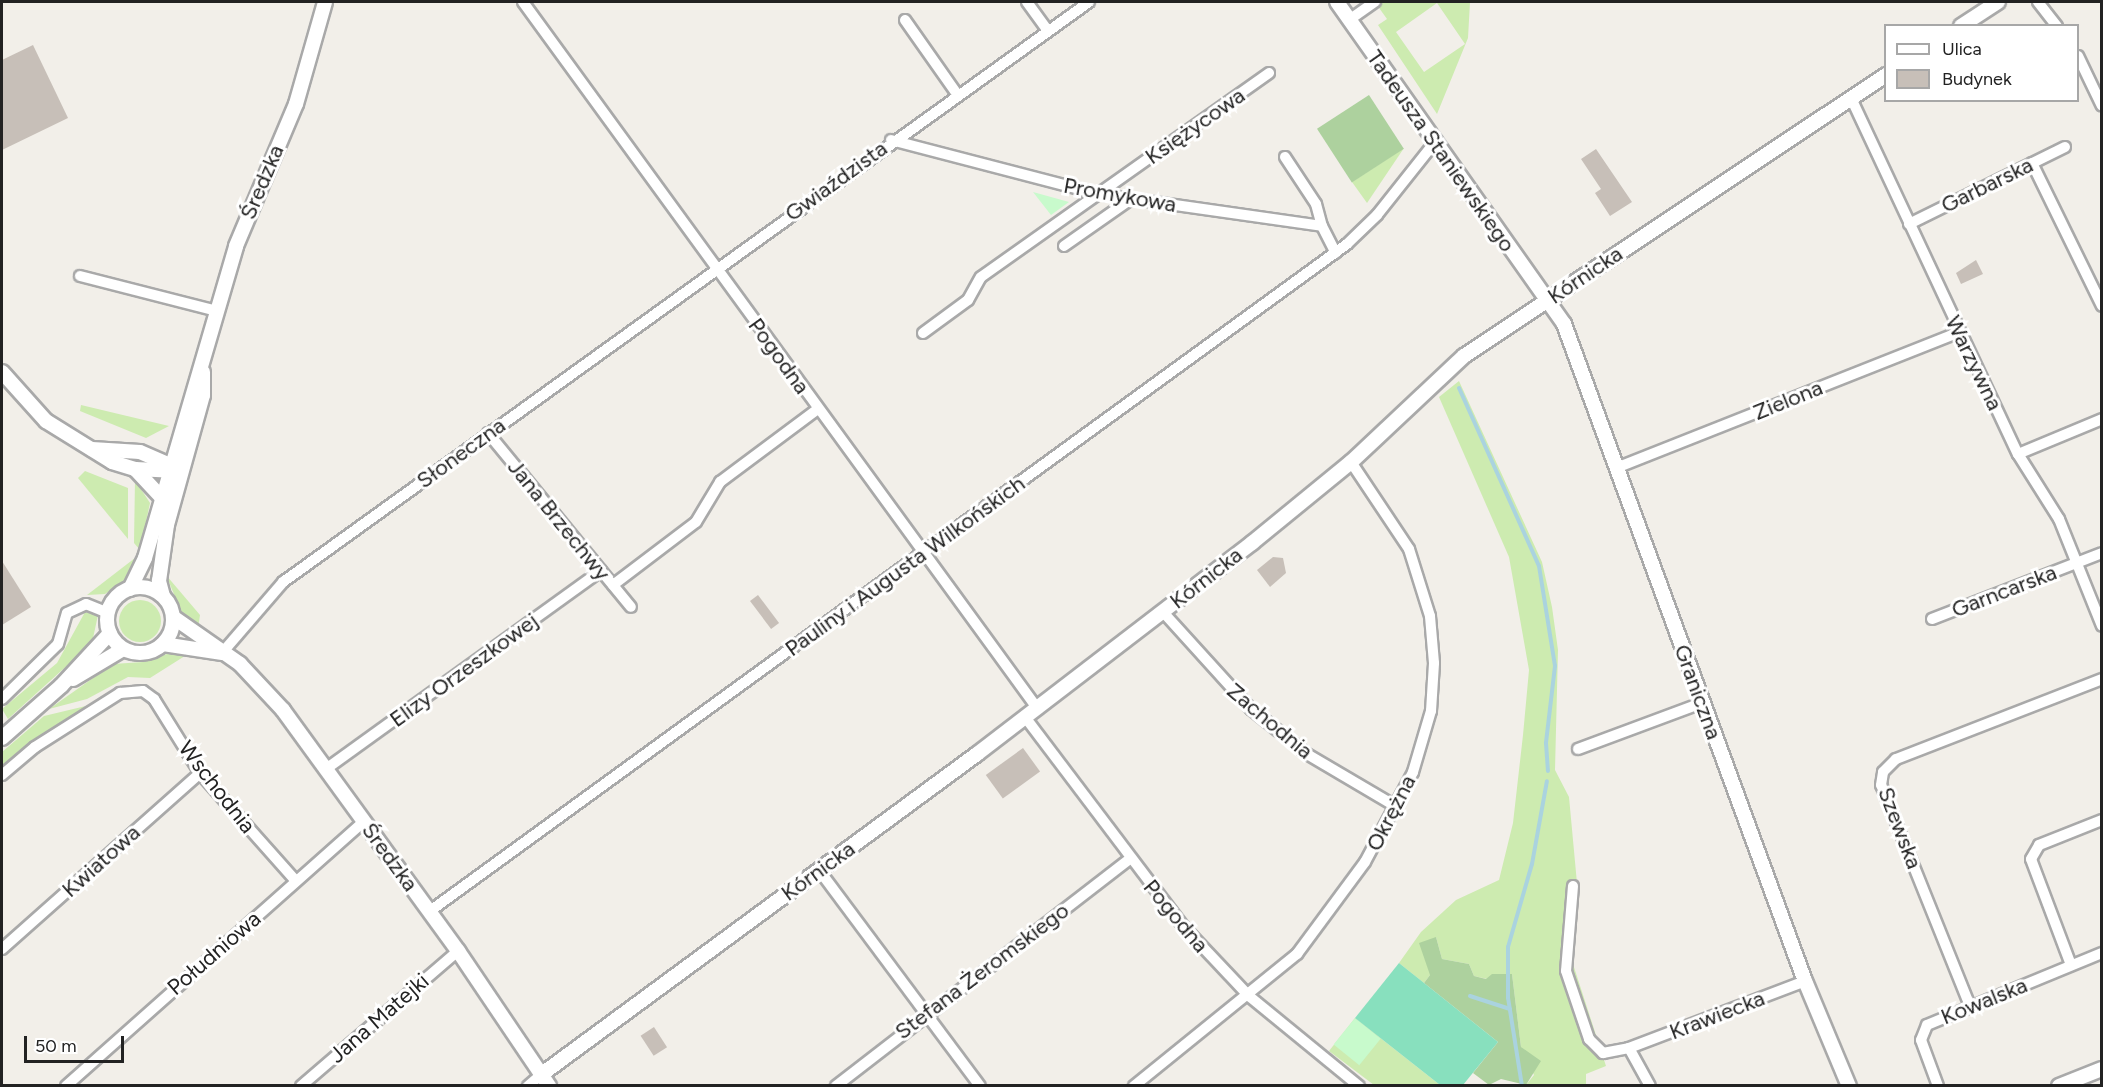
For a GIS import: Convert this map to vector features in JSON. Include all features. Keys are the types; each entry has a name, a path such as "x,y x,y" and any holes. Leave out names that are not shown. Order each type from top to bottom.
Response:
{"street":[{"name":"Średzka","path":"130,589 139,576 161,497 202,395 203,364 242,228 306,74 325,2"},
{"name":"Pogodna","path":"523,2 1037,708"},
{"path":"1027,2 1047,30"},
{"name":"Gwiaździsta","path":"716,269 891,141 1089,2"},
{"name":"Tadeusza Staniewskiego","path":"1337,2 1547,301"},
{"path":"1349,20 1375,2"},
{"path":"1964,24 1998,2"},
{"path":"2038,2 2055,24"},
{"path":"905,20 957,94"},
{"path":"2079,58 2102,106"},
{"name":"Księżycowa","path":"923,333 968,300 981,277 1269,73"},
{"name":"Kórnicka","path":"528,1086 546,1080 819,870 1163,612 1352,462 1455,363 1884,76"},
{"name":"Warzywna","path":"1851,98 2018,454 2058,519 2102,626"},
{"name":"Promykowa","path":"891,141 1098,194 1322,226"},
{"name":"Pauliny i Augusta Wilkońskich","path":"430,911 1336,253 1377,215 1435,142"},
{"name":"Garbarska","path":"1909,224 2065,147"},
{"path":"1285,157 1316,204 1322,226 1336,253"},
{"path":"2032,163 2102,306"},
{"path":"1064,246 1131,199"},
{"name":"Słoneczna","path":"222,653 283,582 716,269"},
{"path":"80,276 217,311"},
{"name":"Graniczna","path":"1547,301 1564,324 1805,981 1849,1086"},
{"name":"Zielona","path":"1616,468 1959,332"},
{"path":"2,372 46,421 93,449 135,470 161,497"},
{"path":"613,585 696,522 720,482 818,409"},
{"path":"2018,454 2102,419"},
{"name":"Jana Brzechwy","path":"488,433 631,607"},
{"path":"93,449 140,452 173,470"},
{"name":"Okrężna","path":"1134,1086 1248,996 1292,958 1319,926 1350,885 1397,807 1428,729 1433,642 1425,594 1409,549 1352,462"},
{"path":"135,470 173,470"},
{"name":"Średzka","path":"163,596 161,562 173,470"},
{"name":"Garncarska","path":"1932,619 2102,553"},
{"name":"Elizy Orzeszkowej","path":"326,770 602,571"},
{"path":"164,644 173,617 163,596 146,588 130,589 114,600 108,613 110,633 123,649 140,653 164,644 222,653"},
{"path":"2,699 58,644 67,613 86,604 108,613"},
{"name":"Zachodnia","path":"1163,612 1251,709 1307,754 1397,807"},
{"name":"Średzka","path":"173,617 222,653 270,694 430,911 546,1080"},
{"path":"2,738 62,686 110,633"},
{"path":"62,686 123,649"},
{"name":"Szewska","path":"1970,1006 1881,785 1883,772 1896,759 2102,679"},
{"name":"Wschodnia","path":"2,775 35,747 120,693 143,692 154,699 200,773 296,881"},
{"path":"1578,749 1702,703"},
{"name":"Pogodna","path":"1025,717 1172,914 1248,996 1357,1085"},
{"name":"Kwiatowa","path":"2,949 200,773"},
{"path":"2071,965 2031,859 2039,845 2102,820"},
{"name":"Południowa","path":"66,1086 364,821"},
{"name":"Stefana Żeromskiego","path":"836,1086 925,1013 1130,860"},
{"path":"819,870 980,1086"},
{"name":"Krawiecka","path":"1573,886 1564,952 1580,1015 1598,1051 1609,1054 1629,1048 1805,981"},
{"name":"Jana Matejki","path":"301,1086 458,951"},
{"name":"Kowalska","path":"1938,1086 1922,1046 1922,1032 1934,1020 2102,953"},
{"path":"1629,1048 1650,1086"},
{"path":"2059,1086 2102,1069"}],"green space":[{"path":"1382,2 1470,2 1468,38 1437,114 1378,25 1387,19 1377,5","holes":["1437,3 1465,44 1424,72 1396,32"]},
{"path":"1369,95 1404,149 1352,182 1317,129"},
{"path":"1404,148 1367,203 1352,182"},
{"path":"1033,192 1069,202 1051,215"},
{"path":"1459,381 1542,562 1552,607 1558,650 1555,770 1569,797 1578,894 1572,961 1606,1066 1586,1074 1586,1085 1526,1085 1534,1075 1521,1047 1512,974 1487,979 1474,976 1469,964 1442,959 1436,937 1430,975 1424,983 1399,963 1421,932 1456,900 1499,880 1513,823 1523,735 1529,670 1509,557 1439,397"},
{"path":"81,405 169,426 146,438 80,411"},
{"path":"85,471 128,488 128,539 78,478"},
{"path":"135,480 150,503 140,550 134,543"},
{"path":"135,558 126,580 105,594 87,595"},
{"path":"166,575 200,615 198,629 181,611"},
{"path":"140,600 148,601 155,606 160,613 160,629 155,636 148,641 140,642 132,641 125,636 120,629 119,621 120,613 125,606 132,601"},
{"path":"85,612 98,615 92,643 8,719 2,709 57,663"},
{"path":"170,653 188,654 150,678 128,677 87,699 49,709 113,664 143,662"},
{"path":"90,705 55,726 2,769 2,752 44,716"},
{"path":"1436,937 1442,959 1469,964 1474,976 1486,979 1492,974 1512,974 1521,1047 1541,1061 1526,1085 1501,1079 1489,1085 1473,1073 1498,1042 1424,983 1430,975 1419,943"},
{"path":"1399,963 1498,1042 1463,1085 1440,1085 1355,1018"},
{"path":"1355,1018 1440,1085 1374,1085 1329,1051"},
{"path":"1355,1018 1381,1039 1359,1065 1334,1044"}],"building":[{"path":"33,45 68,118 2,150 2,60"},
{"path":"1596,149 1632,202 1610,216 1595,193 1601,189 1581,159"},
{"path":"1976,260 1983,274 1961,284 1956,273"},
{"path":"1273,557 1283,558 1286,573 1270,587 1257,570"},
{"path":"2,561 31,607 2,625"},
{"path":"758,595 779,623 771,629 750,601"},
{"path":"1023,748 1040,771 1003,798 986,775"},
{"path":"654,1027 667,1047 654,1056 641,1036"}],"waterway":[{"path":"1459,388 1539,566 1555,666 1546,743 1548,771"},
{"path":"1522,1086 1508,998 1508,947 1532,864 1547,781"},
{"path":"1470,996 1510,1009"}]}
